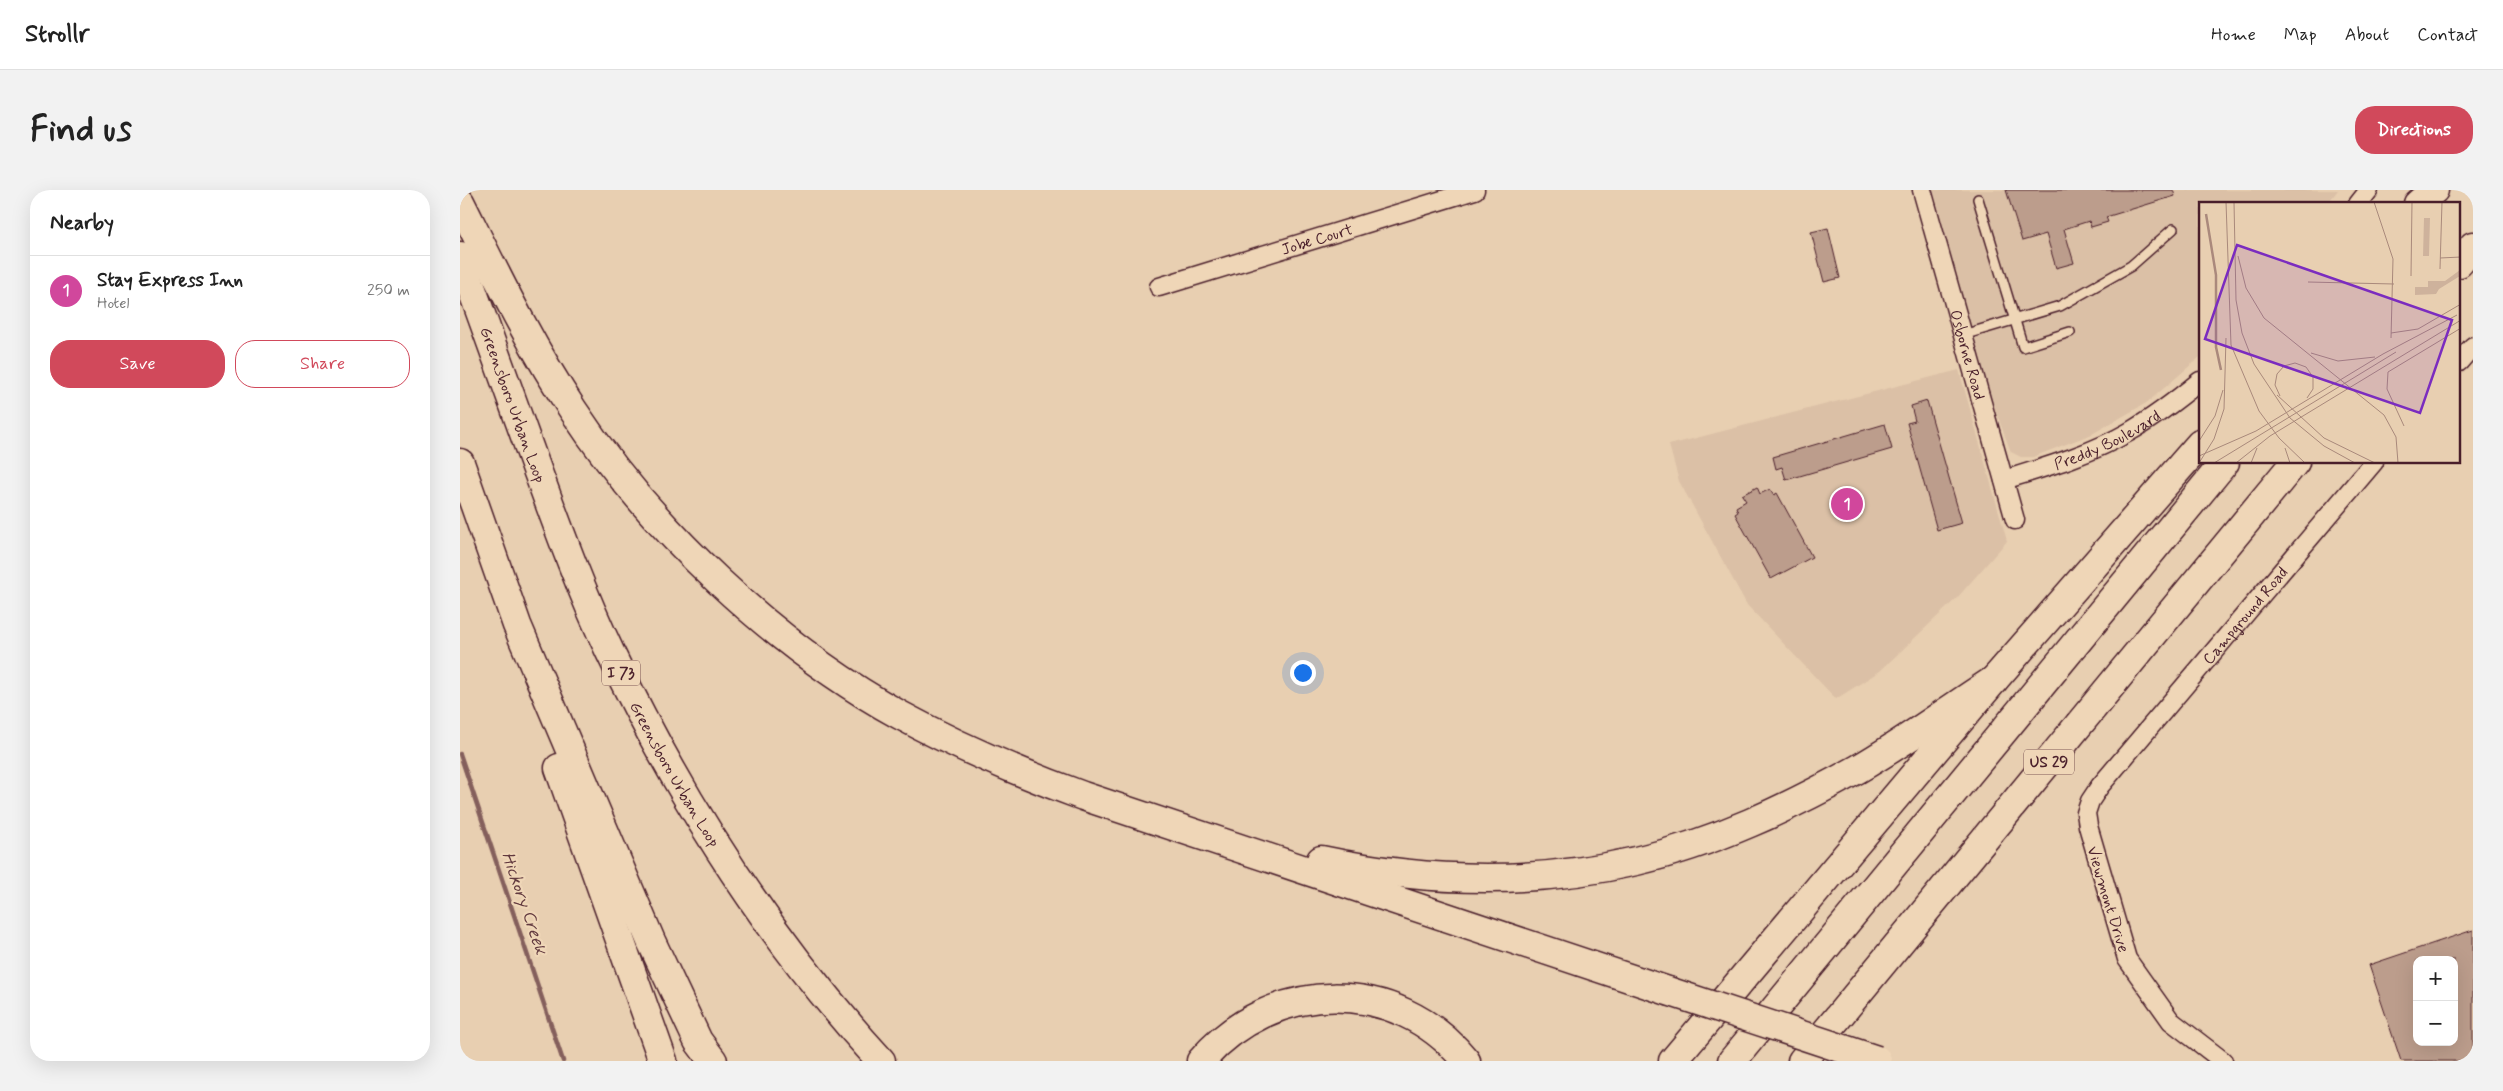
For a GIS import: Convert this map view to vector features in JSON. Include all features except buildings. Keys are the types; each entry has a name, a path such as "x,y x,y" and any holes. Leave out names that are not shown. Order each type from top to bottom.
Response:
{"highway":[{"path":"2420,202 2434,190"},
{"path":"2441,202 2451,190"},
{"path":"460,202 535,348 573,410 607,457 656,516 717,578 776,632 847,683 898,714 1001,766 1083,796 1879,1060"},
{"path":"2460,262 2473,246"},
{"name":"Greensboro Urban Loop","path":"460,256 571,561 610,652 648,726 703,822 760,908 811,980 878,1056"},
{"path":"1673,1061 1994,680 2199,445"},
{"path":"460,463 517,625 650,941 698,1041 713,1061"},
{"path":"1732,1061 2222,464"},
{"name":"US 29","path":"1802,1061 2293,464"},
{"path":"517,625 543,724 663,1061"},
{"path":"1212,840 1261,844 1368,870 1428,876 1493,879 1560,874 1636,861 1703,842 1779,810 1860,768 1994,680"},
{"path":"1201,1061 1227,1035 1253,1018 1285,1005 1324,997 1365,1000 1386,1006 1412,1017 1450,1043 1466,1061"}],"street":[{"name":"Jobe Court","path":"1159,287 1475,190"},
{"name":"Osborne Road","path":"1922,190 2015,520"},
{"path":"2360,202 2369,190"},
{"path":"2460,361 2473,346"},
{"name":"Preddy Boulevard","path":"2004,480 2049,466 2128,433 2170,406 2199,382"},
{"name":"Campground Road","path":"2115,768 2372,464"},
{"name":"Viewmont Drive","path":"2115,768 2090,801 2086,813 2092,843 2127,959 2171,1020 2223,1061"}],"lane":[{"path":"1978,199 2023,347 2070,332"},
{"path":"1963,335 2060,306 2132,266 2173,229"}],"shaded area":[{"path":"1933,190 2338,190 2329,202 2199,202 2199,358 2148,402 2092,434 2033,457 2021,457 2011,452 1990,396"},
{"path":"1959,370 2007,541 1957,598 1880,671 1836,699 1747,605 1679,481 1669,445"}],"waterway":[{"name":"Hickory Creek","path":"460,754 563,1061"}],"place":[{"name":"Stay Express Inn","path":"1847,504"}]}
